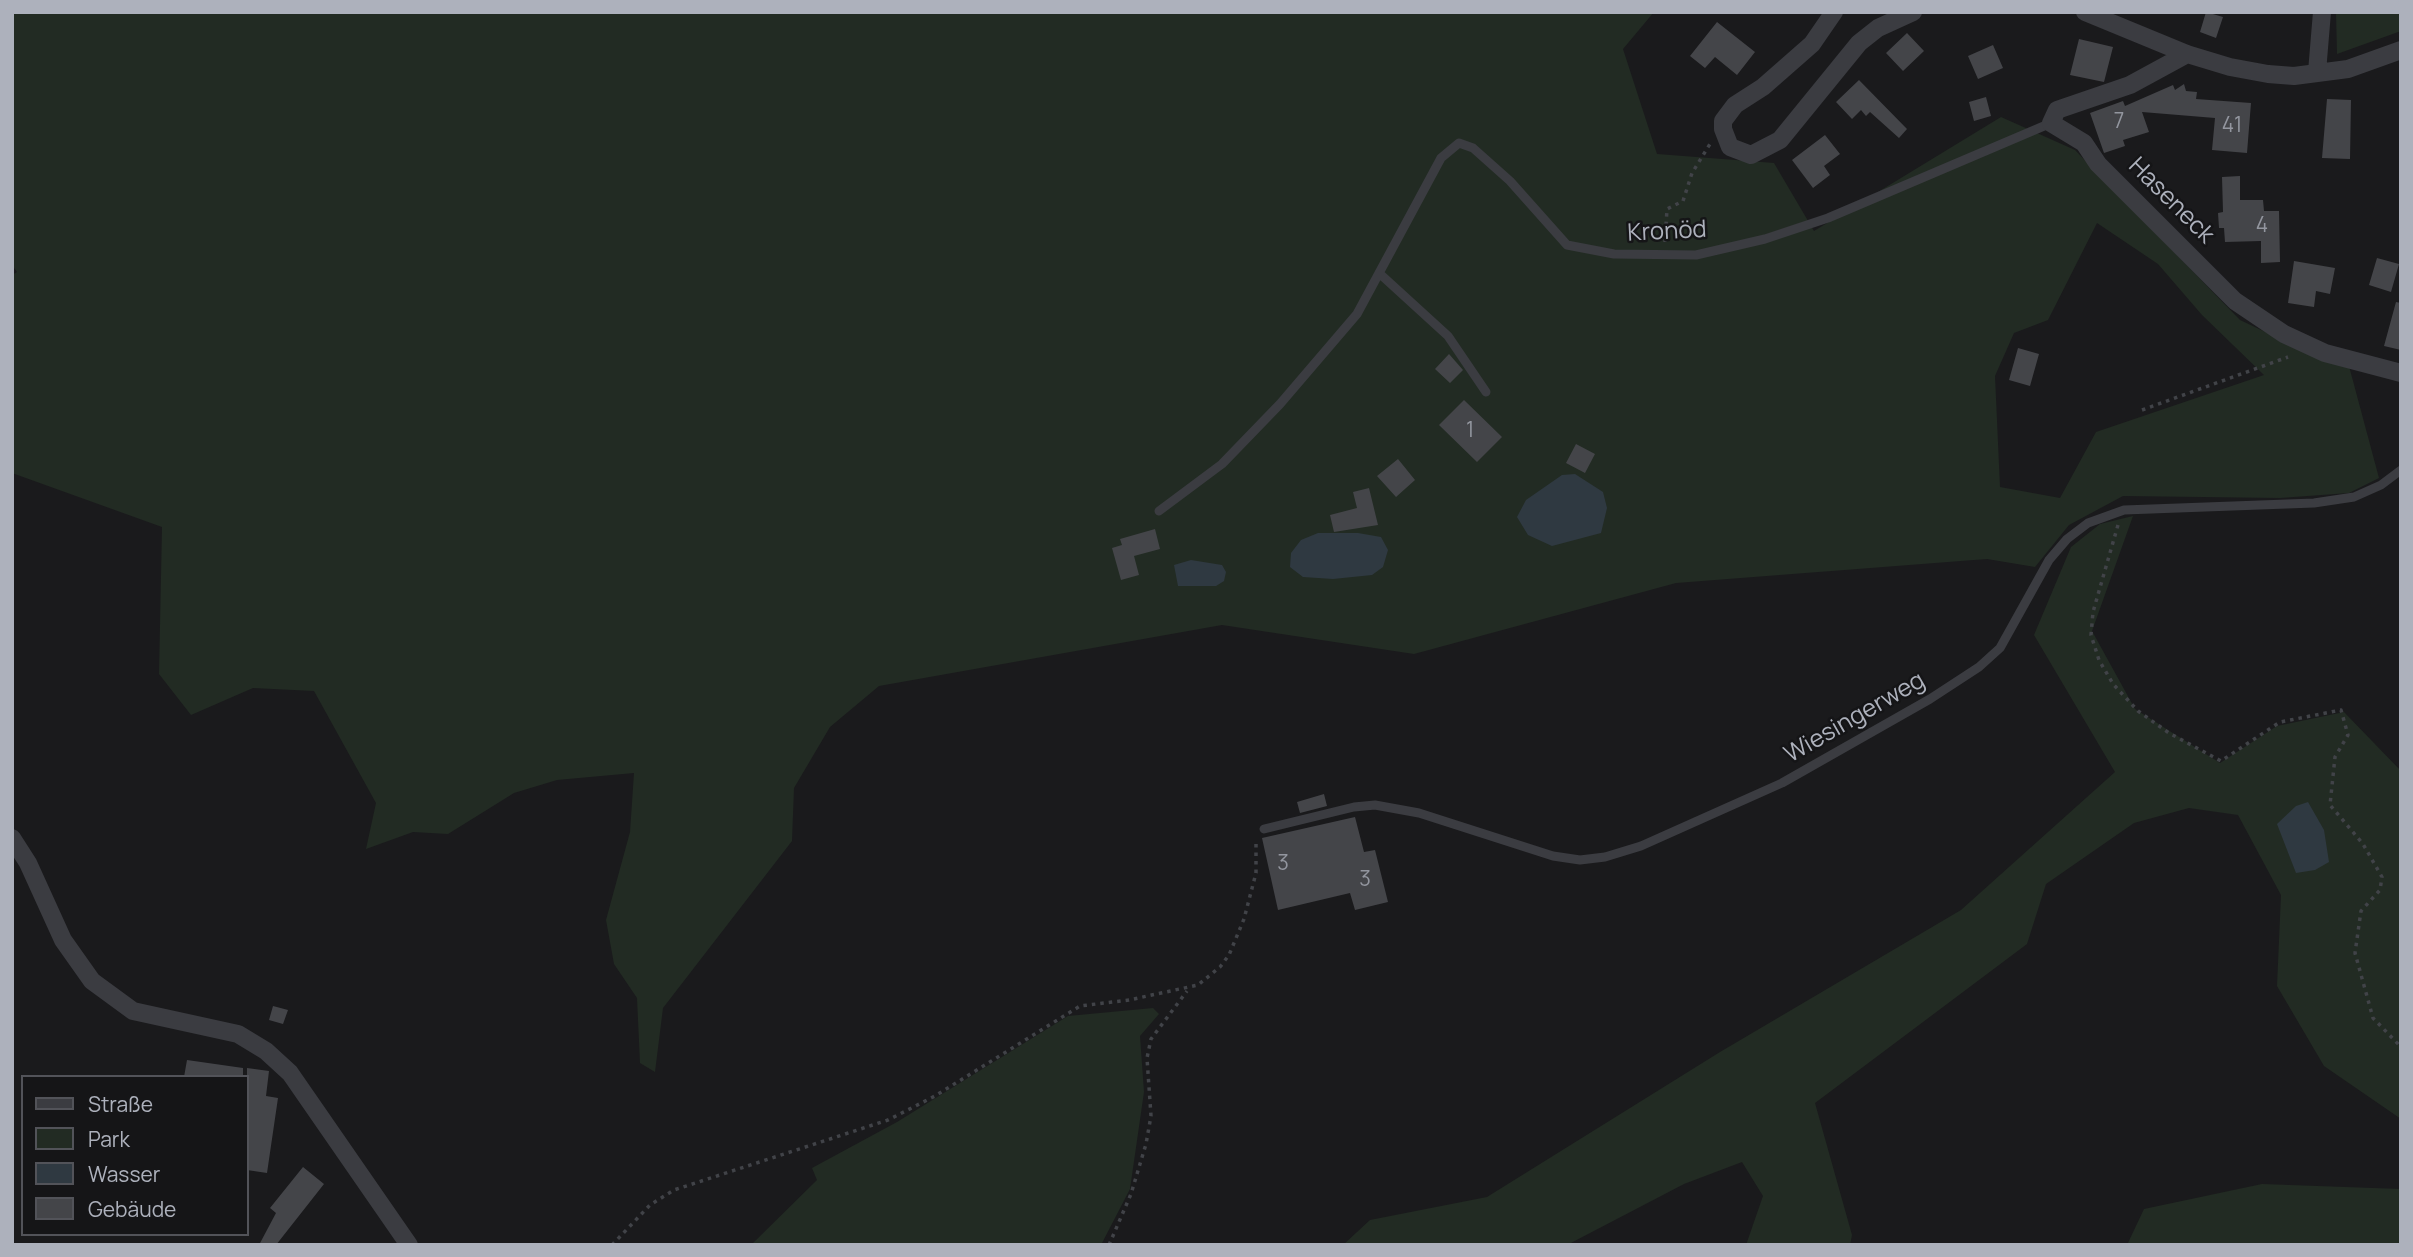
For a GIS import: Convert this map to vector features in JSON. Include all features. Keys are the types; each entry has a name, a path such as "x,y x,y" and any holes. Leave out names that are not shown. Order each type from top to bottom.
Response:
{"street":[{"path":"1833,12 1812,44 1763,87 1735,105 1723,121 1730,147 1751,155 1767,148 1796,124 1859,43 1878,28 1913,12"},
{"path":"2085,12 2187,54 2230,67 2268,74 2348,69 2401,51"},
{"path":"2317,72 2322,12"},
{"path":"2051,123 2057,110 2130,85 2187,54"},
{"name":"Haseneck","path":"2051,123 2084,143 2098,164 2235,300 2284,334 2313,347 2361,364 2401,373"},
{"path":"12,838 28,863 63,940 92,981 133,1011 238,1034 266,1051 290,1073 409,1245"}],"lane":[{"name":"Kronöd","path":"1158,511 1222,464 1280,404 1357,314 1441,158 1459,143 1473,148 1510,181 1567,246 1614,254 1696,254 1765,239 1828,218 2051,123"},
{"path":"1379,273 1448,336 1486,392"},
{"name":"Wiesingerweg","path":"1264,829 1354,807 1375,805 1419,813 1553,856 1580,860 1605,857 1641,846 1782,783 1930,699 1979,667 2000,648 2049,561 2067,539 2088,523 2124,510 2314,503 2354,497 2381,485 2401,470"}],"path":[{"path":"1668,254 1664,235 1667,209 1683,201 1692,173 1723,129"},
{"path":"2142,410 2313,347"},
{"path":"2124,510 2093,612 2091,635 2099,660 2113,684 2138,711 2169,733 2221,761 2280,722 2341,710 2348,735 2335,757 2330,805 2363,844 2382,877 2380,890 2361,911 2355,953 2373,1018 2401,1047"},
{"path":"612,1245 650,1205 674,1190 888,1120 935,1096 1080,1006 1188,989 1210,977 1229,954 1253,893 1256,839 1264,829"},
{"path":"1109,1245 1131,1194 1152,1116 1147,1058 1151,1039 1188,989"}],"green space":[{"path":"12,12 1654,12 1623,49 1657,154 1774,163 1814,231 2001,117 2075,150 2240,320 2314,355 2349,366 2379,478 2349,493 2280,498 2123,496 2069,525 2035,567 1987,559 1676,583 1414,654 1222,625 879,686 830,727 794,788 792,841 663,1008 655,1072 640,1063 637,998 614,964 606,920 630,832 634,773 557,780 514,793 448,834 413,832 366,849 376,803 314,691 253,688 191,715 159,674 162,527 12,473 12,275 17,272 12,265","holes":["2097,223 2158,264 2202,315 2264,375 2096,432 2060,498 2000,487 1995,376 2014,333 2048,320"]},
{"path":"2336,12 2401,12 2401,31 2337,54"},
{"path":"2133,516 2092,631 2135,709 2220,763 2277,726 2344,712 2401,771 2401,1119 2324,1066 2277,986 2281,895 2238,815 2189,808 2134,823 2046,884 2027,944 1815,1103 1852,1235 1850,1245 1746,1245 1763,1196 1742,1162 1684,1184 1567,1245 1343,1245 1370,1220 1487,1197 1720,1052 1961,910 2115,772 2034,635 2071,547 2100,524"},
{"path":"1153,1008 1159,1014 1140,1036 1144,1092 1130,1189 1101,1245 751,1245 817,1180 812,1168 897,1122 1068,1016"},
{"path":"2262,1184 2401,1189 2401,1245 2127,1245 2144,1209"}],"water":[{"path":"1575,474 1603,492 1607,508 1601,533 1552,546 1528,535 1517,517 1526,500 1562,475"},
{"path":"1318,533 1358,533 1381,537 1388,550 1383,567 1372,575 1333,579 1303,577 1290,567 1291,553 1301,540"},
{"path":"1191,560 1222,565 1226,572 1224,581 1216,586 1178,586 1174,565"},
{"path":"2308,802 2324,830 2329,862 2315,870 2296,873 2277,824 2296,806"}],"building":[{"path":"2206,12 2223,17 2216,38 2200,32"},
{"path":"1717,22 1755,52 1737,75 1715,57 1705,68 1690,56"},
{"path":"1907,33 1924,51 1903,71 1886,53"},
{"path":"2079,39 2113,47 2104,82 2070,75"},
{"path":"1993,45 2003,68 1978,79 1968,56"},
{"path":"1859,80 1907,129 1899,138 1870,112 1866,116 1861,110 1852,119 1836,102"},
{"path":"2184,84 2186,91 2197,92 2196,99 2251,103 2247,153 2212,150 2215,118 2142,112 2149,132 2123,140 2125,146 2104,153 2090,113 2123,101 2125,106 2173,85 2175,90"},
{"path":"1986,97 1991,116 1974,121 1969,102"},
{"path":"2327,99 2351,100 2350,159 2322,158"},
{"path":"1825,135 1840,154 1824,166 1830,175 1813,188 1792,160"},
{"path":"2240,176 2240,200 2263,200 2264,211 2279,211 2280,262 2261,263 2261,241 2225,242 2224,228 2219,228 2218,213 2223,212 2222,177"},
{"path":"2377,258 2399,264 2391,292 2369,285"},
{"path":"2294,261 2335,268 2330,294 2316,291 2314,307 2288,303"},
{"path":"2396,302 2401,303 2401,350 2384,346"},
{"path":"2018,348 2039,354 2030,386 2009,380"},
{"path":"1449,354 1463,370 1450,383 1435,369"},
{"path":"1464,400 1502,437 1477,462 1439,425"},
{"path":"1576,444 1595,454 1585,473 1566,463"},
{"path":"1398,459 1415,480 1396,497 1377,476"},
{"path":"1369,488 1378,525 1334,532 1330,515 1357,508 1353,492"},
{"path":"1155,529 1160,549 1134,556 1139,575 1121,580 1112,548 1122,545 1120,539"},
{"path":"1324,794 1327,806 1300,813 1297,802"},
{"path":"1355,817 1364,852 1375,850 1388,902 1355,910 1350,893 1278,910 1262,838"},
{"path":"273,1006 288,1010 283,1024 269,1020"},
{"path":"187,1060 243,1068 243,1075 184,1075"},
{"path":"247,1068 269,1071 266,1096 278,1098 267,1173 248,1170"},
{"path":"303,1167 324,1184 276,1245 259,1245 276,1213 270,1208"}]}
